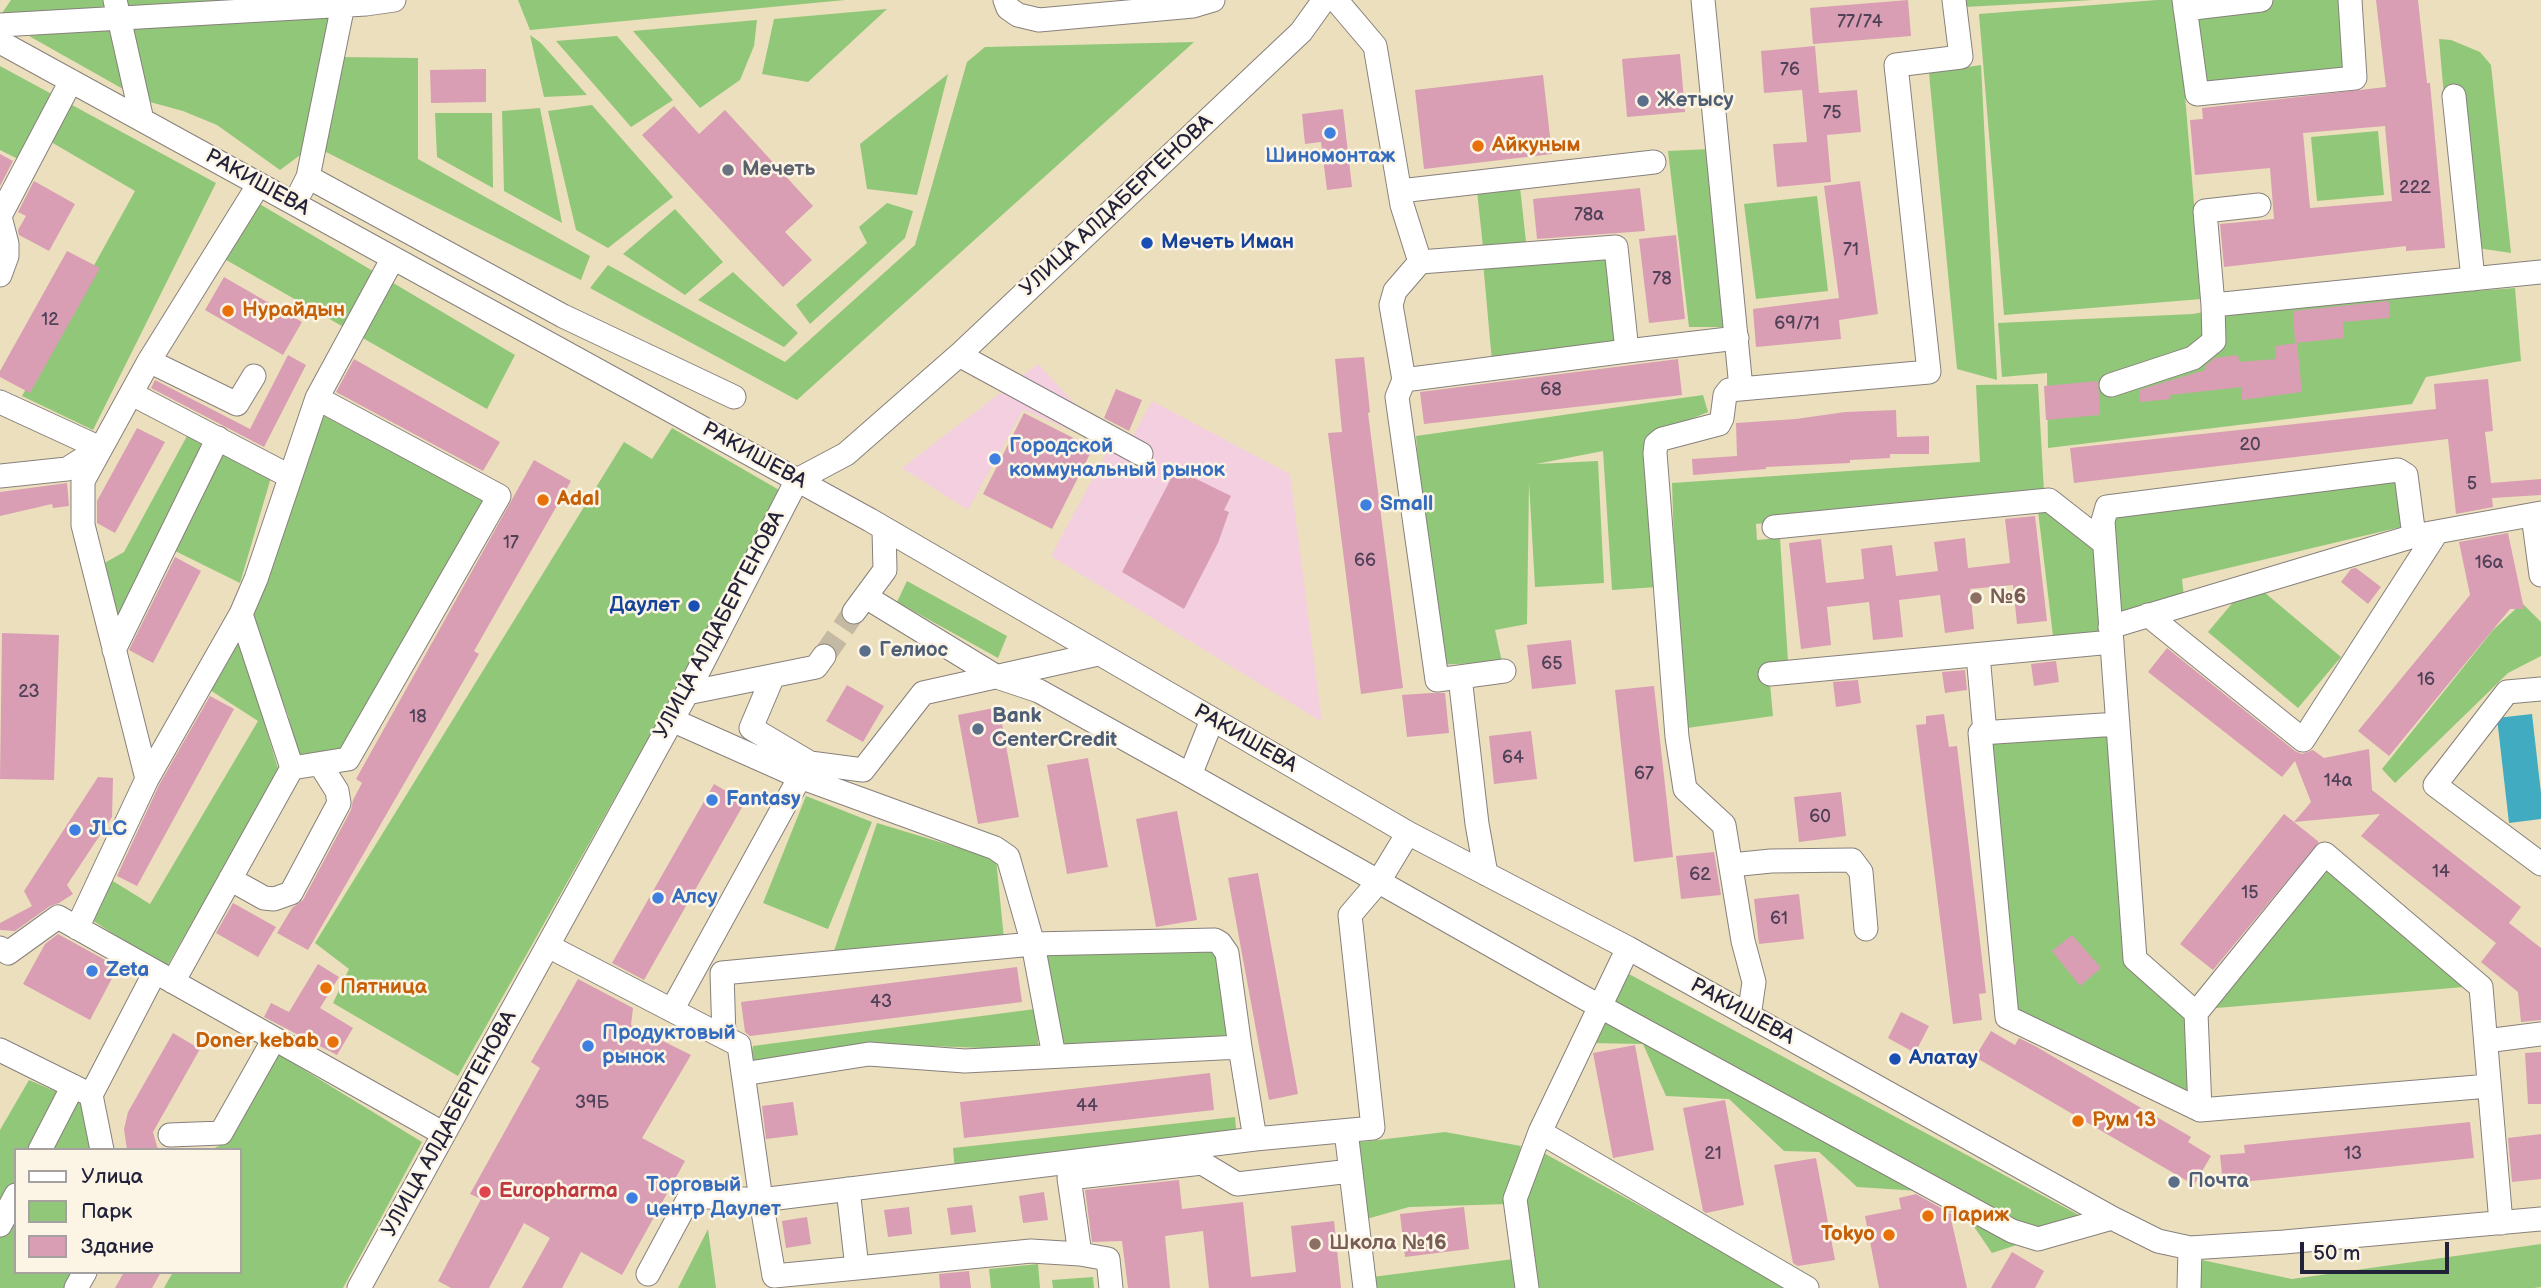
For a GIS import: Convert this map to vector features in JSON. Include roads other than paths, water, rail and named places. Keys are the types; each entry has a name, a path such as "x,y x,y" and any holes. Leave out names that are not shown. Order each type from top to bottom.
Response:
{"street":[{"path":"0,25 117,9 344,2 366,4 394,0"},
{"path":"1005,0 1008,8 1018,15 1039,20 1194,6 1213,0"},
{"name":"УЛИЦА АЛДАБЕРГЕНОВА","path":"362,1287 687,693 797,480 846,454 959,355 1301,32 1324,0"},
{"path":"1336,0 1375,46 1399,191 1420,262"},
{"path":"1703,0 1741,388"},
{"path":"1749,1016 1754,982 1743,941 1724,825 1685,789 1677,737 1656,444 1662,439 1719,424 1725,395 1729,390 1928,372 1896,65 1961,57 1954,0"},
{"path":"2261,0 2185,4 2197,94 2355,78 2350,0"},
{"path":"295,204 307,177 344,2"},
{"path":"117,9 142,120"},
{"name":"РАКИШЕВА","path":"0,42 797,480 1408,833 1628,948 2112,1218 2158,1241 2190,1248 2541,1219"},
{"path":"0,275 7,256 0,216 71,81"},
{"path":"2454,96 2473,279"},
{"path":"1399,191 1654,163"},
{"path":"307,177 563,316 734,397"},
{"path":"147,779 83,525 83,481 149,361 259,184"},
{"path":"2111,385 2193,358 2214,341 2204,211 2259,205"},
{"path":"1504,671 1437,680 1397,397 1404,380 1391,304 1395,291 1420,262 1616,247 1627,351"},
{"path":"77,928 147,779 241,614 256,579 317,398 393,258"},
{"path":"2213,305 2541,272"},
{"path":"550,344 563,316"},
{"path":"1404,380 1737,338"},
{"path":"959,355 1141,454"},
{"path":"149,361 237,404 254,376"},
{"path":"132,394 289,476"},
{"path":"292,768 348,760 499,496 317,398"},
{"path":"0,402 100,448"},
{"path":"114,650 218,438"},
{"path":"0,476 67,469 100,448"},
{"path":"2196,1013 2135,959 2104,543 2104,511 2113,504 2398,470 2406,475 2414,536"},
{"path":"1774,527 2049,500 2104,543"},
{"path":"1770,674 1978,655 2111,634 2148,615 2414,536 2537,514 2541,575"},
{"path":"884,530 884,570 860,605 997,677 1039,691 1600,1005 2012,1231 2038,1239 2112,1218"},
{"path":"2148,615 2303,740 2437,532"},
{"path":"41,1148 164,977 230,879 292,768 241,614"},
{"path":"773,676 751,727 810,763 863,770 923,693 1098,654"},
{"path":"1978,655 1985,733"},
{"path":"687,693 816,667 824,656"},
{"path":"1460,677 1477,824 1486,874"},
{"path":"2541,689 2507,692 2435,785 2541,864"},
{"path":"672,720 800,777 995,848 1007,857 1033,944 1054,1056"},
{"path":"1190,775 1212,720"},
{"path":"2118,724 1980,733 2007,1017 2200,1110 2489,1087"},
{"path":"230,879 264,898 274,899 291,893 339,803 337,792 320,764"},
{"path":"672,1010 800,777"},
{"path":"648,1274 690,1196 761,1200 1255,1139 1373,1128 1350,915 1379,881 1408,833"},
{"path":"2200,1110 2196,1013 2325,854 2482,987 2501,1223"},
{"path":"1731,865 1771,861 1852,860 1861,872 1866,929"},
{"path":"0,948 8,953 58,917 444,1134"},
{"path":"724,1037 722,973 1033,944 1215,940 1227,953 1255,1139"},
{"path":"548,946 739,1045 774,1276 1031,1251 1108,1259 1111,1288"},
{"path":"1527,1288 1515,1199 1540,1132 1628,948"},
{"path":"2486,1041 2541,1034"},
{"path":"170,1135 221,1133 274,1039"},
{"path":"743,1074 869,1054 965,1061 1240,1047"},
{"path":"0,1050 83,1091 101,1148"},
{"path":"1346,1131 1365,1288"},
{"path":"1540,1132 1807,1288"},
{"path":"1080,1254 1069,1178 1202,1163 1237,1184 1351,1171"},
{"path":"848,1189 857,1268"},
{"path":"0,1225 14,1199"},
{"path":"2189,1288 2190,1248"}],"water":[{"path":"2532,714 2541,793 2541,819 2509,823 2497,718"}],"tunnel":[{"path":"824,656 854,612"}],"place":[{"name":"Жетысу","path":"1643,101"},
{"name":"Шиномонтаж","path":"1330,133"},
{"name":"Айкуным","path":"1478,146"},
{"name":"Мечеть","path":"728,170"},
{"name":"Мечеть Иман","path":"1147,243"},
{"name":"Нурайдын","path":"228,311"},
{"name":"Городской коммунальный рынок","path":"995,459"},
{"name":"Adal","path":"543,500"},
{"name":"Small","path":"1366,505"},
{"name":"№6","path":"1976,598"},
{"name":"Даулет","path":"694,606"},
{"name":"Гелиос","path":"865,651"},
{"name":"Bank CenterCredit","path":"978,729"},
{"name":"Fantasy","path":"712,800"},
{"name":"JLC","path":"75,830"},
{"name":"Алсу","path":"658,898"},
{"name":"Zeta","path":"92,971"},
{"name":"Пятница","path":"326,988"},
{"name":"Doner kebab","path":"333,1042"},
{"name":"Продуктовый рынок","path":"588,1046"},
{"name":"Алатау","path":"1895,1059"},
{"name":"Рум 13","path":"2078,1121"},
{"name":"Почта","path":"2174,1182"},
{"name":"Europharma","path":"485,1192"},
{"name":"Торговый центр Даулет","path":"632,1198"},
{"name":"Париж","path":"1928,1216"},
{"name":"Tokyo","path":"1889,1235"},
{"name":"Школа №16","path":"1315,1244"}]}
